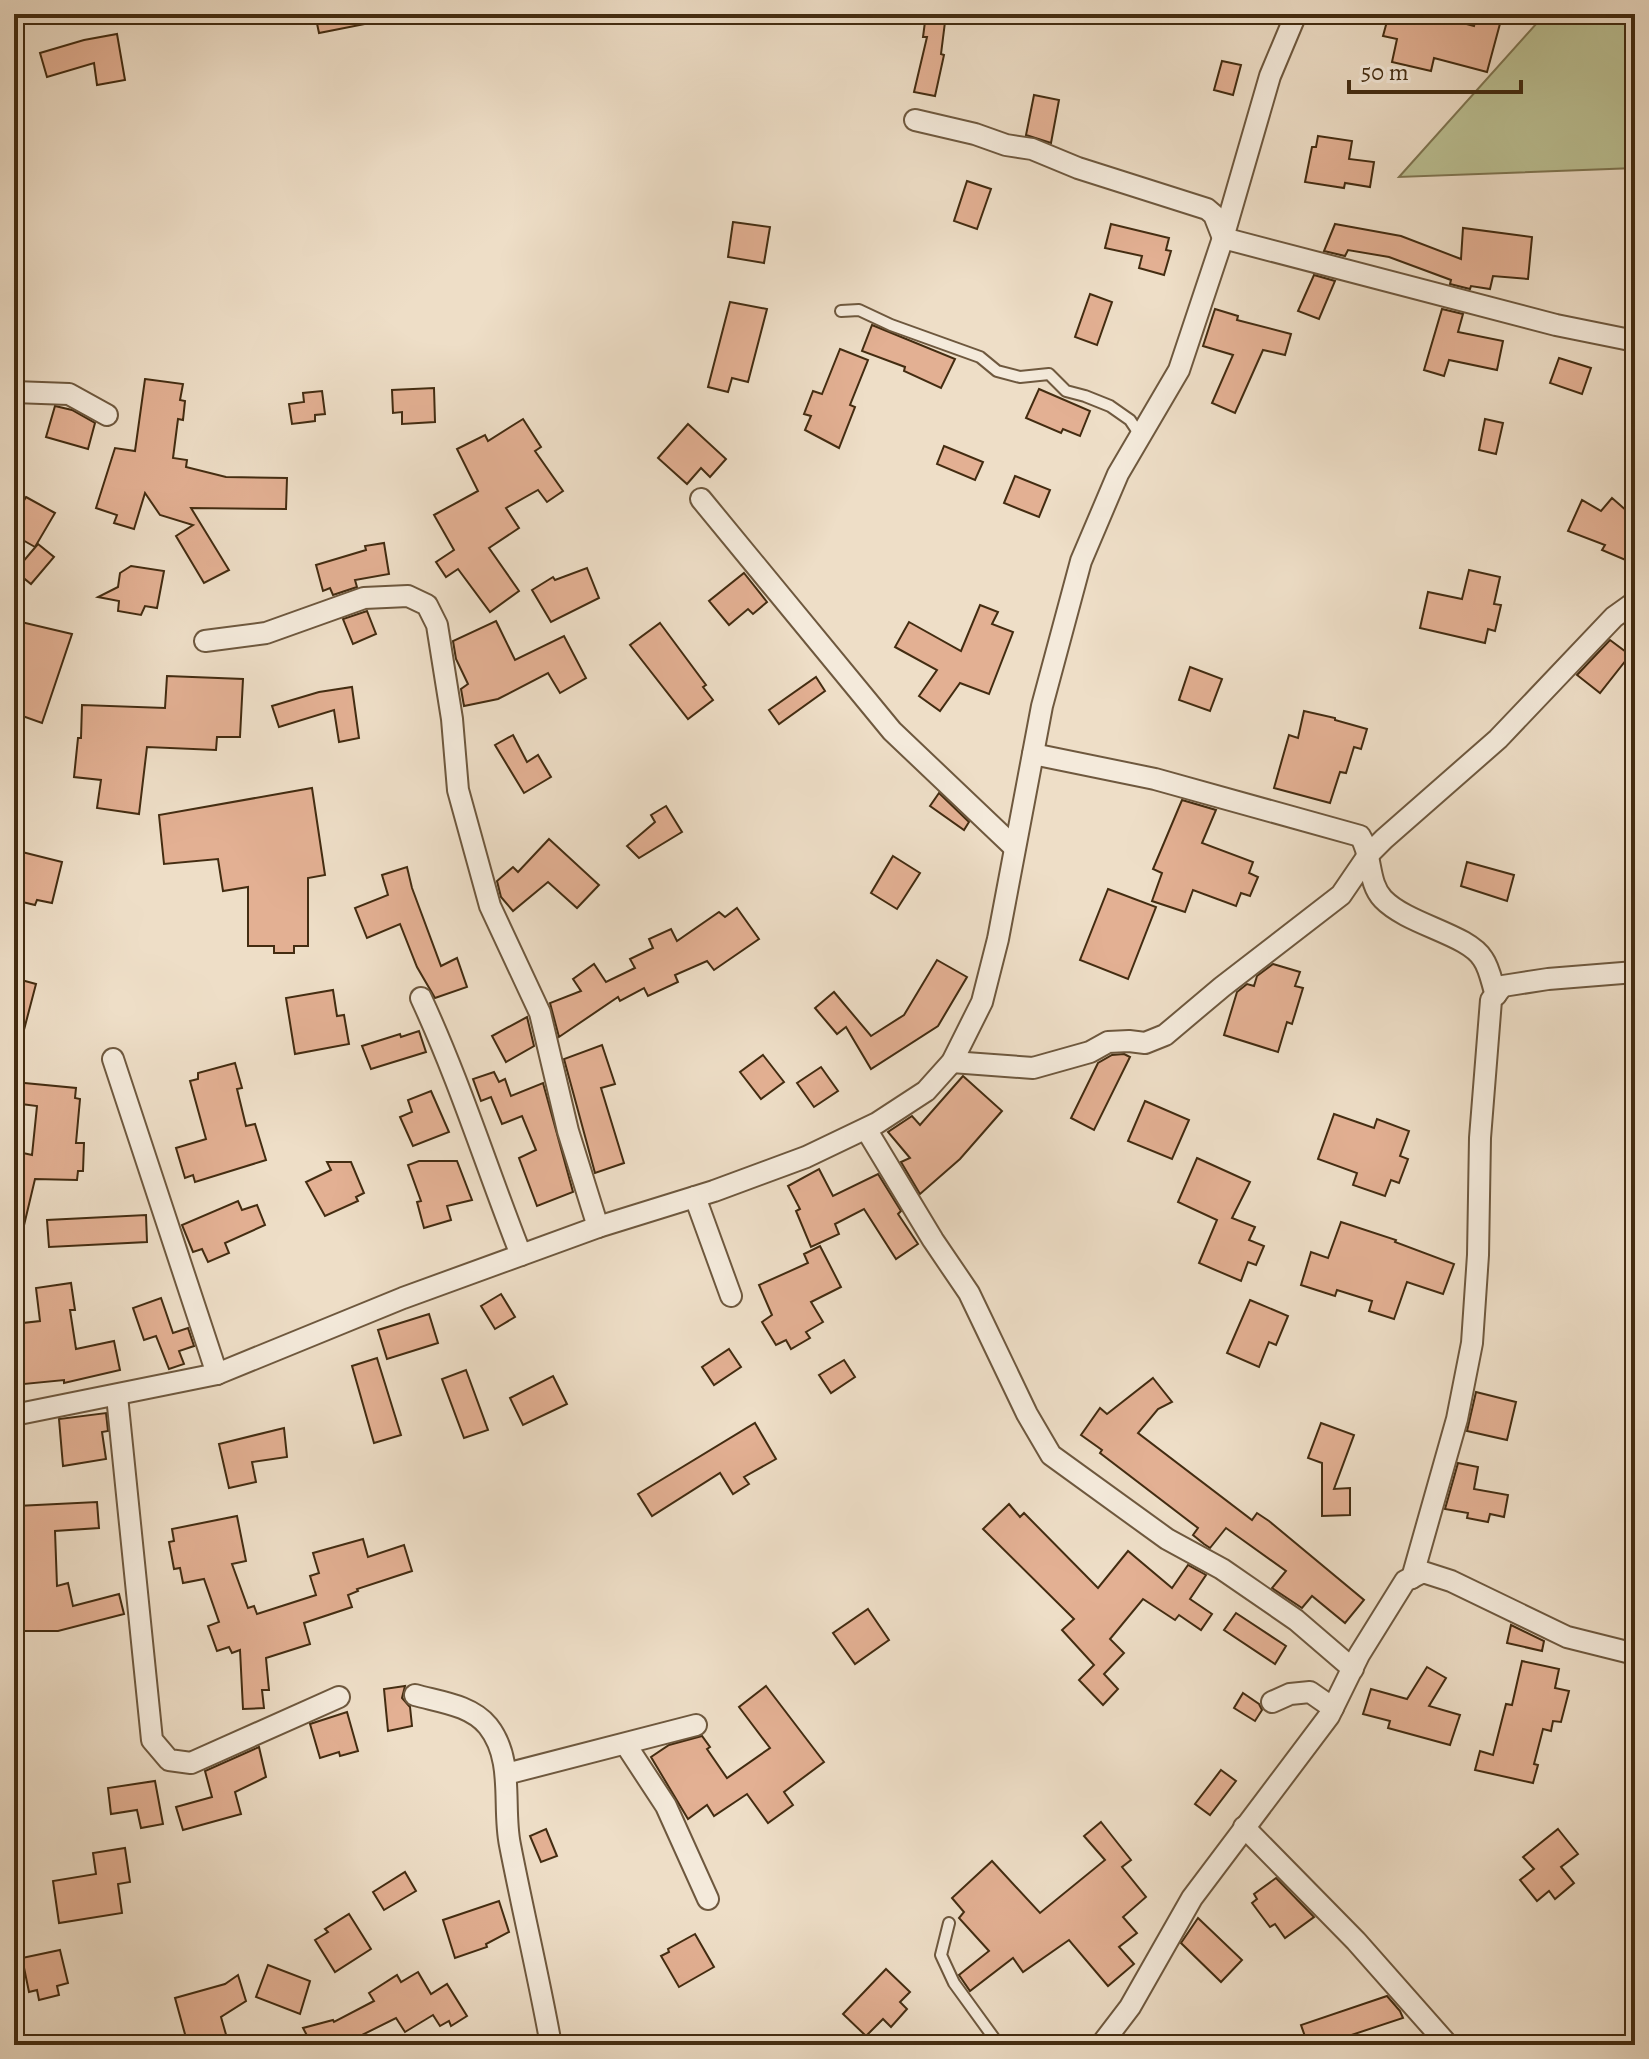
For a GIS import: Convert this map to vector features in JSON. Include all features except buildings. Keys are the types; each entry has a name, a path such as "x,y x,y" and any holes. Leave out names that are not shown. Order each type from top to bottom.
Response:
{"street":[{"path":"14,1415 217,1374 403,1298 598,1227 695,1197 806,1157 866,1129 926,1091 952,1062 982,1002 998,939 1042,706 1081,561 1118,474 1179,370 1223,238 1270,76 1296,14"},
{"path":"915,120 1032,149 1078,168 1207,209 1214,215 1223,238"},
{"path":"1223,238 1556,325 1635,341"},
{"path":"14,392 69,394 107,415"},
{"path":"701,499 892,731 1014,847"},
{"path":"205,641 266,633 364,598 408,596 427,605 437,625 452,719 458,790 490,906 540,1013 568,1131 598,1227"},
{"path":"952,1062 1033,1068 1090,1052 1108,1042 1145,1043 1165,1035 1341,895 1369,854 1498,739 1614,617 1635,602"},
{"path":"1033,754 1155,779 1360,836 1369,854 1374,887 1384,900 1403,916 1470,948 1483,958 1496,995"},
{"path":"1412,1578 1457,1419 1472,1343 1478,1255 1480,1138 1491,1000 1503,986 1635,972"},
{"path":"421,998 465,1100 484,1160 521,1255"},
{"path":"113,1059 217,1374"},
{"path":"866,1129 969,1293 1027,1414 1051,1455 1167,1539 1222,1569 1296,1620 1353,1669"},
{"path":"695,1197 731,1296"},
{"path":"117,1396 152,1740 169,1760 191,1763 339,1697"},
{"path":"1101,2045 1130,2007 1192,1898 1291,1770 1333,1708 1405,1581 1423,1572 1451,1581 1567,1637 1635,1654"},
{"path":"1272,1702 1290,1694 1310,1692 1333,1708"},
{"path":"415,1695 465,1708 487,1725 499,1747 506,1774 509,1841 551,2045"},
{"path":"506,1774 696,1725"},
{"path":"626,1745 666,1806 708,1899"},
{"path":"1244,1827 1356,1941 1448,2045"}],"lane":[{"path":"841,311 859,310 980,357 997,371 1020,377 1049,374 1066,391 1110,406 1130,420 1140,435"},
{"path":"949,1923 941,1955 954,1983 999,2045"}],"green space":[{"path":"1545,14 1635,14 1635,168 1399,177"}]}
